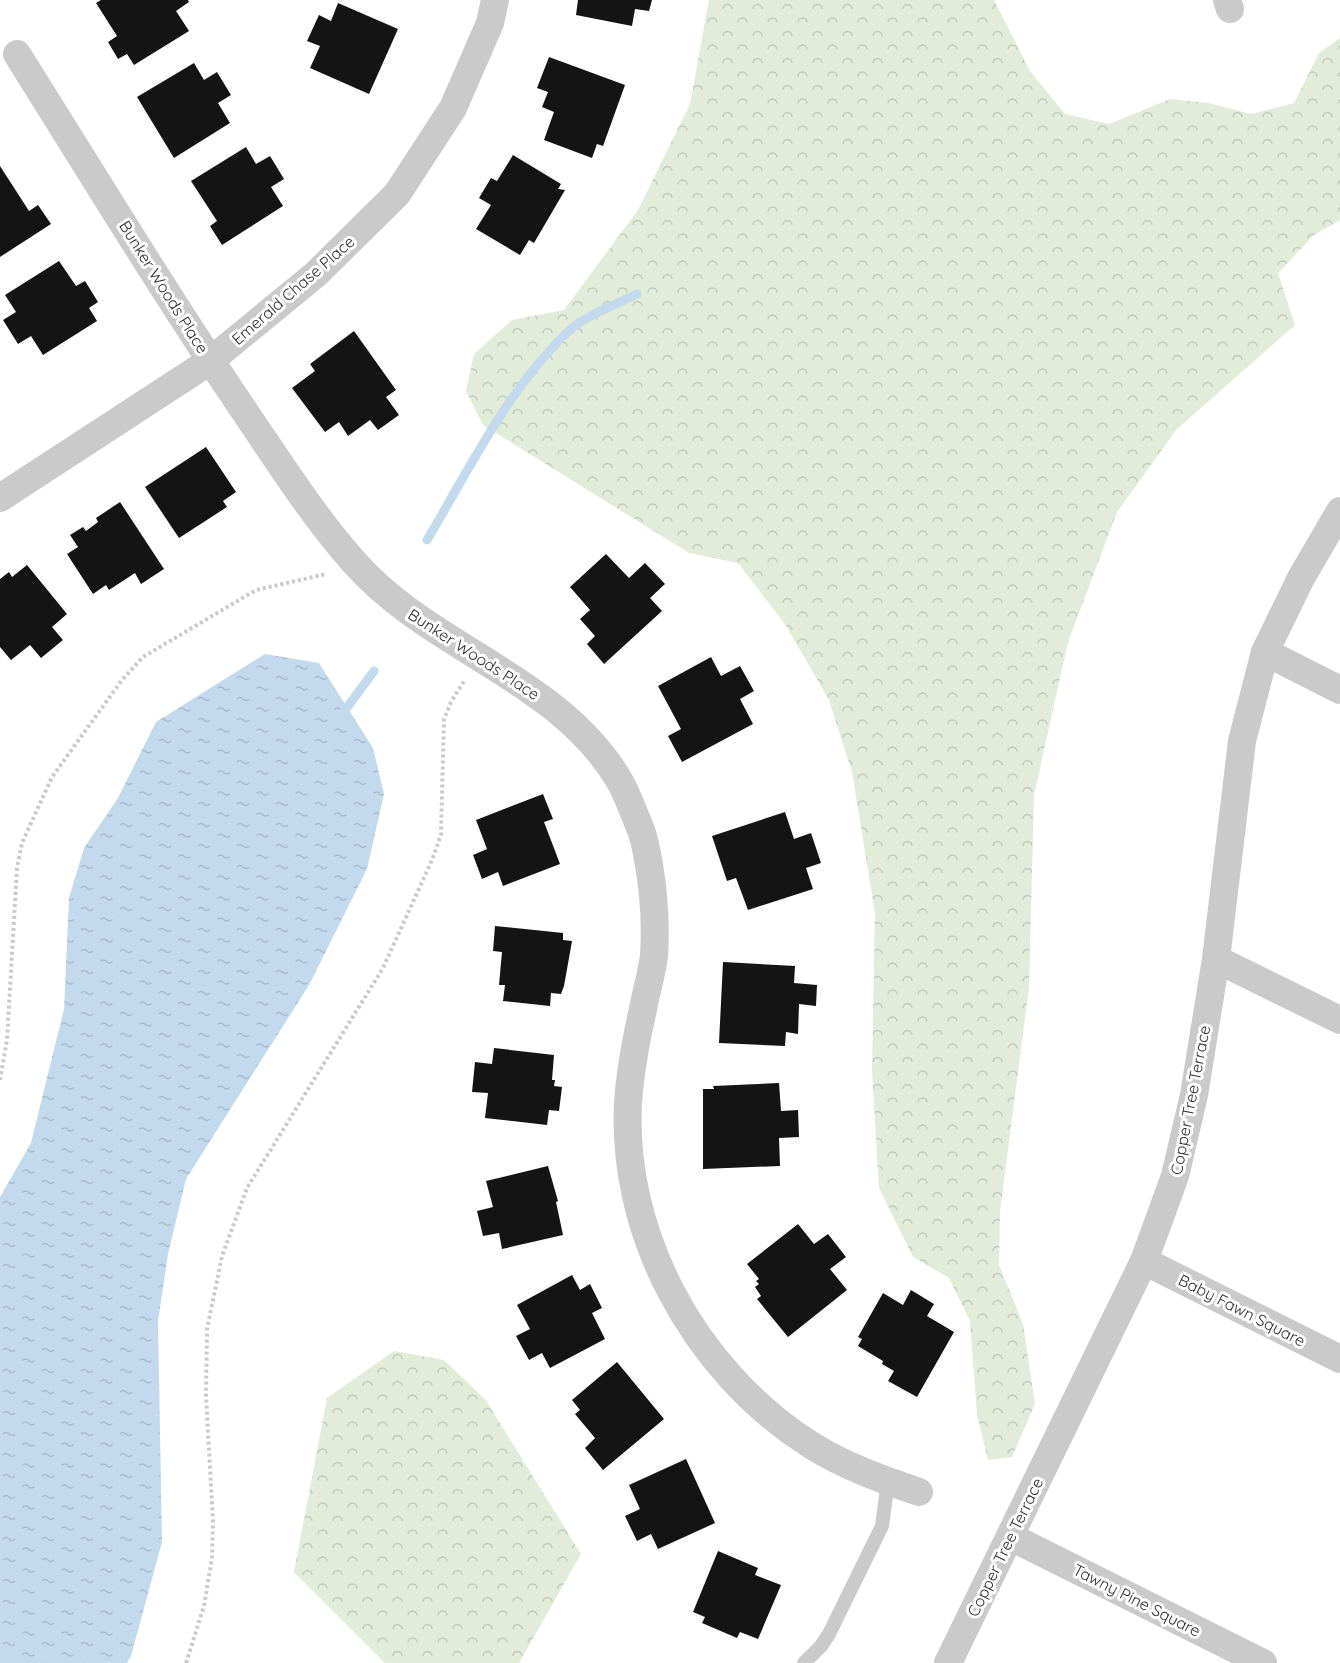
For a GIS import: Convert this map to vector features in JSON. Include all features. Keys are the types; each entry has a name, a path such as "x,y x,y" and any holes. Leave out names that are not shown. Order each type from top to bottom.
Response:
{"street":[{"name":"Emerald Chase Place","path":"0,498 210,361 316,274 397,194 453,108 490,23 495,0"},
{"name":"Bunker Woods Place","path":"17,54 210,361 307,504 356,565 408,612 530,688 580,731 619,780 644,837 655,899 654,960 639,1027 629,1092 628,1143 640,1209 660,1271 695,1335 720,1367 758,1405 814,1447 842,1462 919,1492"},
{"name":"Copper Tree Terrace","path":"948,1663 1144,1261 1175,1176 1194,1095 1216,959 1242,741 1265,652 1301,578 1340,511"},
{"path":"1265,652 1340,690"},
{"path":"1216,959 1340,1020"},
{"name":"Baby Fawn Square","path":"1144,1261 1340,1359"},
{"name":"Tawny Pine Square","path":"1011,1537 1263,1663"}],"lane":[{"path":"804,1663 829,1634 882,1526 888,1481"}],"path":[{"path":"0,1080 7,1040 17,868 22,843 52,777 122,680 143,657 163,643 255,591 356,565"},
{"path":"186,1663 204,1606 212,1558 213,1521 206,1396 207,1329 222,1256 247,1188 260,1163 306,1096 383,968 415,902 441,835 444,719 451,702 479,658"}],"green space":[{"path":"709,0 994,0 1030,71 1065,114 1109,124 1170,99 1208,103 1251,114 1294,103 1319,53 1340,38 1340,220 1314,235 1278,273 1295,325 1176,430 1117,512 1068,642 1034,795 1029,987 1000,1212 999,1265 1023,1324 1035,1404 1012,1457 988,1460 977,1415 970,1321 949,1278 913,1257 879,1188 872,1071 875,913 852,772 829,700 785,624 738,563 689,553 483,425 466,391 474,354 512,320 564,310 638,210 690,104"},
{"path":"394,1351 444,1360 485,1399 581,1554 519,1663 385,1663 294,1572 327,1398"}],"water":[{"path":"265,654 319,663 373,748 384,794 367,869 309,985 186,1179 168,1254 158,1321 162,1542 131,1656 127,1663 0,1663 0,1197 31,1143 64,1009 69,898 84,848 118,798 156,722"}],"building":[{"path":"101,0 188,0 189,2 176,11 189,31 134,65 127,54 118,59 108,42 117,36 96,3"},
{"path":"578,0 652,0 649,11 635,9 632,26 576,15"},
{"path":"338,3 398,29 369,94 310,68 320,46 307,41 319,15 331,21"},
{"path":"549,57 625,85 603,146 597,144 592,158 544,140 554,112 542,107 548,92 537,88"},
{"path":"194,63 204,80 217,72 231,95 218,103 230,123 174,158 137,97"},
{"path":"246,147 256,164 270,156 284,179 271,187 283,206 222,245 210,226 217,221 191,181"},
{"path":"513,155 561,184 558,189 565,190 534,243 529,240 520,255 476,229 491,205 479,198 491,178 497,181"},
{"path":"0,166 29,211 38,205 51,224 0,257"},
{"path":"59,261 76,286 85,281 98,302 89,308 97,321 43,355 31,336 18,344 3,320 16,312 5,295"},
{"path":"354,331 396,390 386,397 399,415 378,430 370,420 348,436 339,422 325,432 292,388 315,371 310,364"},
{"path":"206,447 236,492 223,501 227,507 179,538 145,487"},
{"path":"120,502 164,569 141,584 135,573 109,590 106,585 93,594 67,554 78,547 70,535 83,527 86,531 98,522 96,518"},
{"path":"606,554 629,578 645,563 665,584 650,598 662,611 604,664 587,644 595,636 580,619 590,610 570,587"},
{"path":"27,565 67,614 52,627 63,640 41,658 30,645 11,660 0,647 0,579 9,572 12,577"},
{"path":"711,657 721,676 740,666 754,691 740,699 753,724 682,762 668,736 681,729 658,686"},
{"path":"543,794 553,819 544,822 560,864 503,886 498,872 482,879 473,855 487,849 476,820"},
{"path":"785,812 794,839 811,833 821,863 806,868 813,889 748,910 736,878 727,881 712,836"},
{"path":"495,926 563,933 563,940 572,941 564,986 561,994 551,993 550,1006 503,1001 505,985 499,985 502,952 493,951"},
{"path":"723,962 795,966 794,983 817,985 816,1006 799,1004 798,1034 786,1032 785,1046 719,1043"},
{"path":"494,1048 554,1055 552,1080 555,1080 554,1086 562,1087 559,1111 549,1110 547,1125 485,1118 488,1093 472,1092 475,1062 492,1064"},
{"path":"779,1083 781,1111 798,1110 799,1137 779,1138 780,1166 703,1169 703,1089 714,1089 713,1086"},
{"path":"548,1166 558,1201 556,1202 563,1235 502,1249 499,1233 483,1236 477,1211 493,1207 486,1181"},
{"path":"798,1224 814,1244 828,1234 846,1257 830,1269 847,1290 788,1337 757,1299 761,1296 755,1287 759,1284 756,1281 759,1279 747,1264"},
{"path":"572,1275 580,1290 590,1284 602,1308 592,1313 605,1339 550,1368 542,1353 529,1360 516,1336 530,1329 517,1305"},
{"path":"911,1290 934,1304 927,1316 954,1332 917,1397 888,1381 894,1371 882,1364 883,1361 858,1346 862,1339 858,1337 883,1293 903,1305"},
{"path":"617,1362 664,1419 603,1470 585,1448 595,1438 575,1414 580,1410 572,1400"},
{"path":"686,1459 715,1523 658,1549 651,1534 637,1541 625,1516 640,1509 629,1485"},
{"path":"718,1551 758,1568 755,1575 781,1585 758,1639 740,1632 737,1638 702,1623 705,1617 693,1612"}],"waterway":[{"path":"427,540 492,429 529,375 549,351 578,323 637,294"},
{"path":"340,717 374,671"}]}
